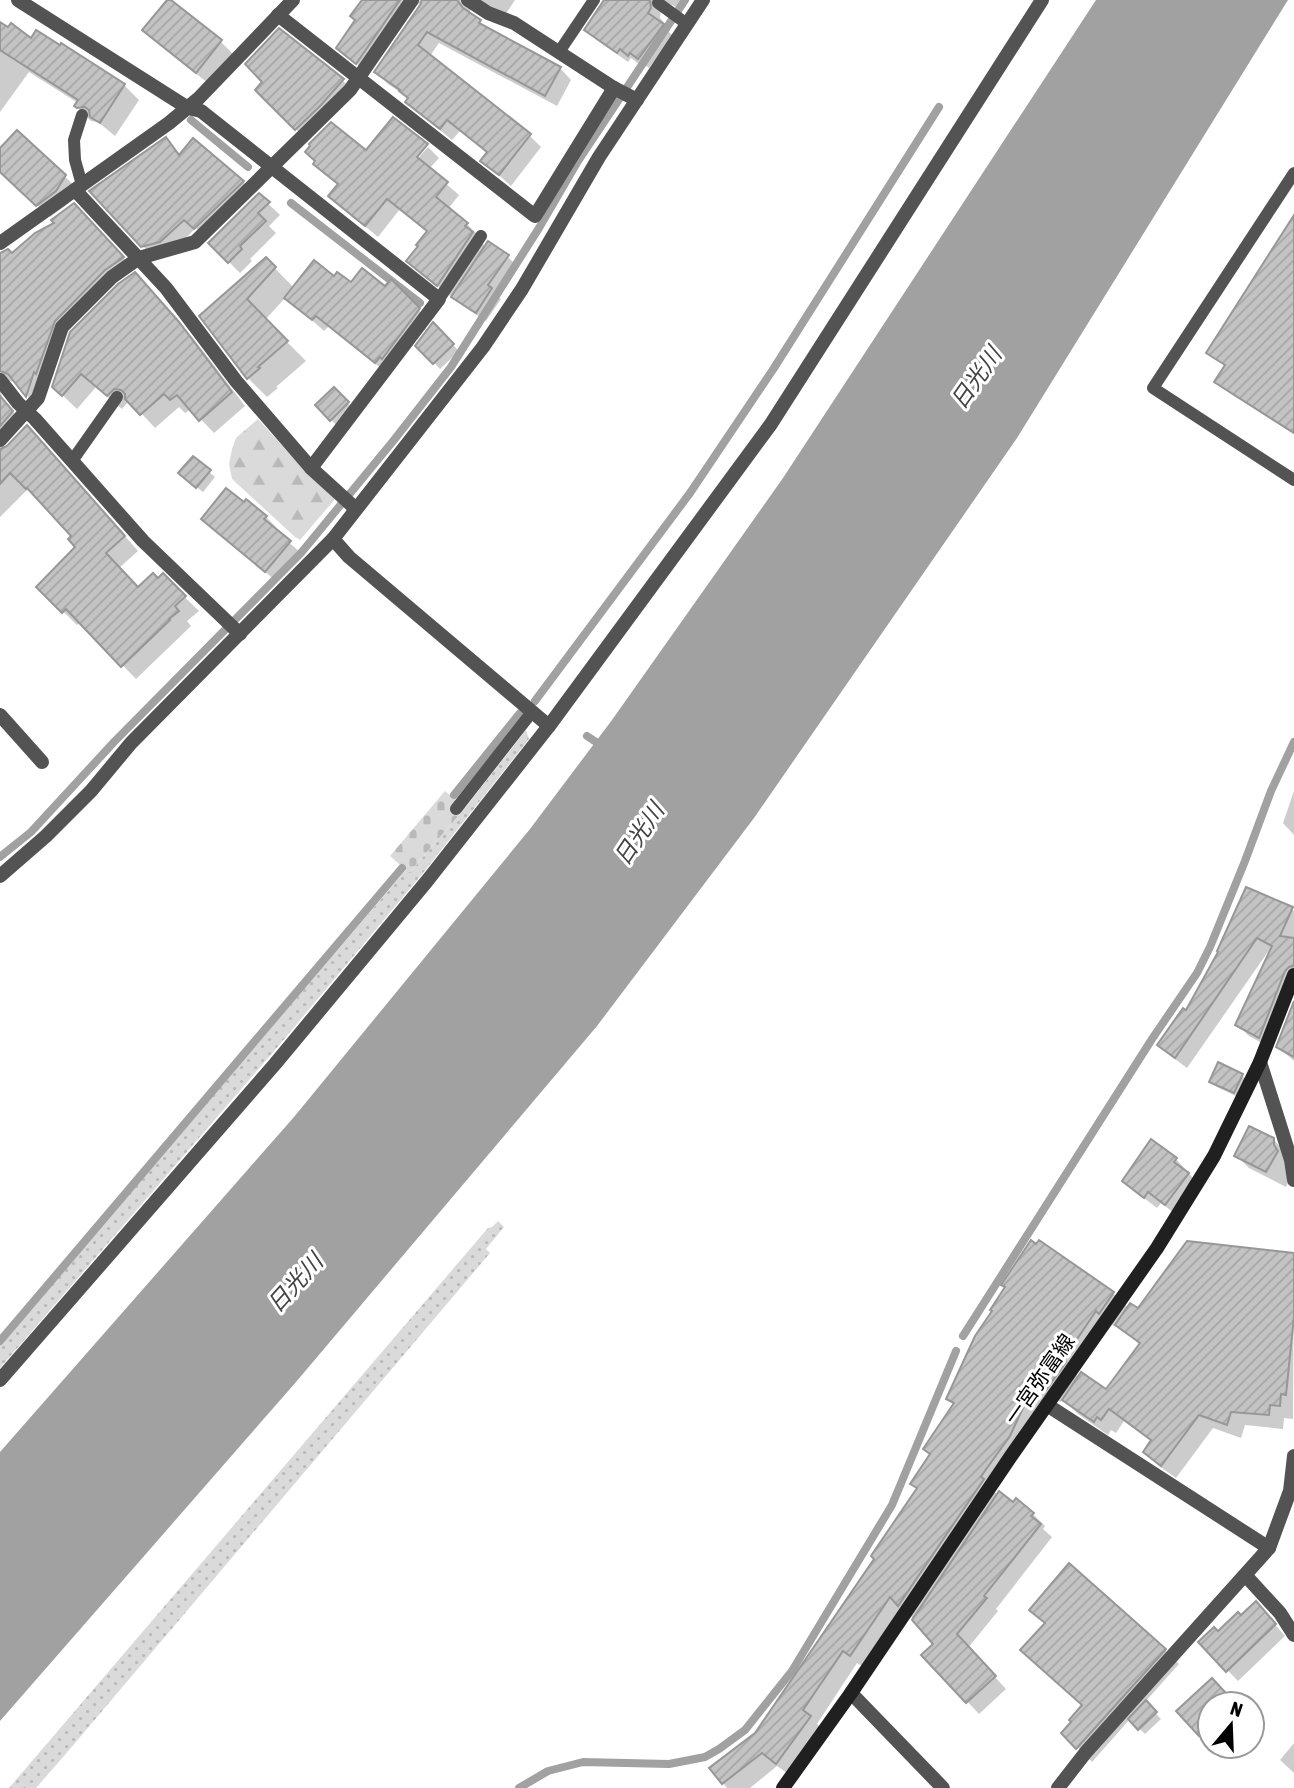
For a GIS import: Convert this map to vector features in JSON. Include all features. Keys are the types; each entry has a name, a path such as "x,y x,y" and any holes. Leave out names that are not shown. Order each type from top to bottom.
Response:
{"main road":[{"name":"一宮弥富線","path":"783,1788 1157,1248 1207,1168 1260,1062 1294,975"}],"street":[{"path":"18,0 188,108 201,111 439,299 311,468"},
{"path":"0,243 188,108 293,0"},
{"path":"0,440 38,398 62,327 112,277 139,258 195,242 350,90 412,0"},
{"path":"468,0 488,13 514,23 625,94"},
{"path":"278,15 535,216 679,18 703,0"},
{"path":"0,1380 275,1065 427,881 550,726 771,424 1042,0"},
{"path":"0,876 92,791 131,743 237,631 333,539 349,502 483,347 522,289 599,157 625,94"},
{"path":"78,188 166,288 236,381 311,468 349,502"},
{"path":"0,380 143,541 237,631"},
{"path":"333,539 349,558 550,726"},
{"path":"0,715 42,762"},
{"path":"1260,1062 1291,1160 1294,1180"},
{"path":"1047,1405 1269,1548"},
{"path":"1058,1788 1086,1752 1269,1548 1292,1492 1294,1456"},
{"path":"1245,1576 1280,1612 1294,1635"},
{"path":"851,1693 943,1788"}],"lane":[{"path":"559,52 594,0"},
{"path":"658,3 679,18"},
{"path":"78,188 74,140 82,115"},
{"path":"1294,173 1153,388 1294,480"},
{"path":"439,299 481,236"},
{"path":"72,461 117,397"},
{"path":"456,808 532,712"}],"green space":[{"path":"258,419 308,474 335,499 300,540 232,479 229,464 236,438"},
{"path":"526,730 529,739 423,873 275,1050 0,1368 0,1345 406,870 410,872 465,808"},
{"path":"445,791 465,808 409,873 390,856"},
{"path":"498,1221 504,1227 486,1249 490,1253 64,1756 36,1788 9,1788 488,1228"}],"water":[{"name":"日光川","path":"1096,0 1288,0 1017,438 754,818 597,1026 296,1382 0,1721 0,1452 294,1117 530,829 612,720 783,478"}],"building":[{"path":"167,0 171,0 222,40 196,73 142,30"},
{"path":"362,0 400,0 356,64 336,48 355,20 350,16"},
{"path":"422,0 457,0 463,8 481,20 479,23 561,67 545,96 427,32 418,45 531,134 499,175 480,161 487,152 447,120 440,129 405,102 408,98 400,90 374,72"},
{"path":"604,0 650,0 651,8 648,13 664,24 638,59 630,53 628,56 620,49 617,53 584,30"},
{"path":"0,22 8,27 11,23 31,38 36,30 125,84 100,123 90,117 89,110 85,107 74,106 78,100 0,50"},
{"path":"279,28 344,79 295,130 255,90 262,82 245,64"},
{"path":"393,117 428,144 417,157 448,182 436,197 468,223 465,226 473,232 437,286 406,261 427,231 387,199 365,226 328,196 338,184 313,164 315,161 305,152 309,144 331,122 366,150"},
{"path":"17,130 66,175 56,191 36,206 0,172 0,148"},
{"path":"166,137 179,155 193,138 244,181 194,229 184,220 160,242 141,247 89,191"},
{"path":"259,193 270,202 258,213 266,221 240,246 242,249 228,263 208,243"},
{"path":"74,203 124,257 105,270 55,321 26,397 8,374 0,371 0,253 8,249 12,253 35,233 54,223 51,220"},
{"path":"1294,215 1294,433 1214,382 1225,365 1206,353"},
{"path":"488,241 509,255 488,285 492,288 476,313 451,297"},
{"path":"266,257 276,267 247,299 288,341 247,379 199,316"},
{"path":"314,260 334,276 337,272 351,282 362,268 385,286 391,279 420,308 382,359 380,357 375,363 316,316 312,320 284,298"},
{"path":"135,272 179,322 232,392 199,421 177,395 170,400 164,394 140,415 125,399 121,390 114,389 107,396 81,374 62,396 52,387 70,332 118,284"},
{"path":"433,322 454,344 433,364 415,346"},
{"path":"334,387 349,402 330,421 315,405"},
{"path":"0,396 13,411 0,426"},
{"path":"27,425 125,536 106,553 138,587 153,573 158,578 163,573 186,596 175,606 179,611 121,667 66,609 62,613 36,587 75,547 68,539 71,536 10,473 0,484 0,449 7,446"},
{"path":"193,456 211,470 196,488 178,473"},
{"path":"226,488 244,502 246,499 267,516 264,519 291,541 265,572 201,519"},
{"path":"1246,887 1293,907 1280,936 1294,938 1294,966 1285,971 1259,1038 1235,1025 1272,946 1257,938 1175,1058 1157,1045 1183,1008 1186,1010 1218,952"},
{"path":"1294,1001 1294,1057 1276,1047"},
{"path":"1218,1062 1243,1074 1234,1093 1209,1082"},
{"path":"1249,1126 1274,1138 1278,1151 1266,1172 1234,1156"},
{"path":"1151,1139 1177,1158 1174,1162 1189,1173 1165,1205 1148,1192 1144,1198 1122,1181"},
{"path":"1031,1240 1036,1244 1039,1240 1114,1292 1099,1314 1096,1311 1046,1390 1035,1382 1010,1436 982,1475 984,1479 898,1606 890,1597 850,1656 843,1651 803,1710 811,1716 776,1764 762,1753 722,1784 709,1768 755,1733 874,1559 871,1556 917,1488 910,1484 930,1454 923,1449 954,1403 946,1399 975,1336 1005,1287 1001,1285"},
{"path":"1187,1241 1294,1253 1294,1316 1286,1395 1281,1394 1280,1406 1270,1405 1269,1415 1231,1412 1227,1425 1199,1415 1161,1466 1143,1452 1151,1440 1109,1409 1101,1420 1097,1417 1094,1422 1062,1400 1081,1372 1106,1389 1140,1343 1115,1325 1130,1303 1138,1308"},
{"path":"999,1491 1013,1502 1016,1498 1034,1513 1031,1516 1041,1524 957,1634 996,1676 966,1703 921,1655 933,1644 912,1620"},
{"path":"1069,1563 1166,1649 1076,1749 1061,1733 1082,1705 1020,1650 1045,1623 1029,1610"},
{"path":"1256,1601 1276,1624 1226,1672 1198,1642 1214,1627 1218,1631 1238,1612 1241,1615"},
{"path":"1212,1678 1223,1690 1199,1690"},
{"path":"1196,1693 1196,1733 1176,1711"},
{"path":"1146,1700 1157,1712 1138,1730 1128,1719"}],"waterway":[{"path":"0,857 31,832 114,742 301,553 394,440 451,367 578,161 685,0"},
{"path":"535,701 690,493 774,368 939,107"},
{"path":"191,120 248,167"},
{"path":"291,203 420,303"},
{"path":"454,795 520,713"},
{"path":"587,736 602,746"},
{"path":"963,1336 1197,973 1245,861 1271,791 1294,742"},
{"path":"0,1341 402,868"},
{"path":"519,1788 548,1771 583,1762 669,1764 705,1757 745,1730 792,1671 892,1505 956,1351"}]}
